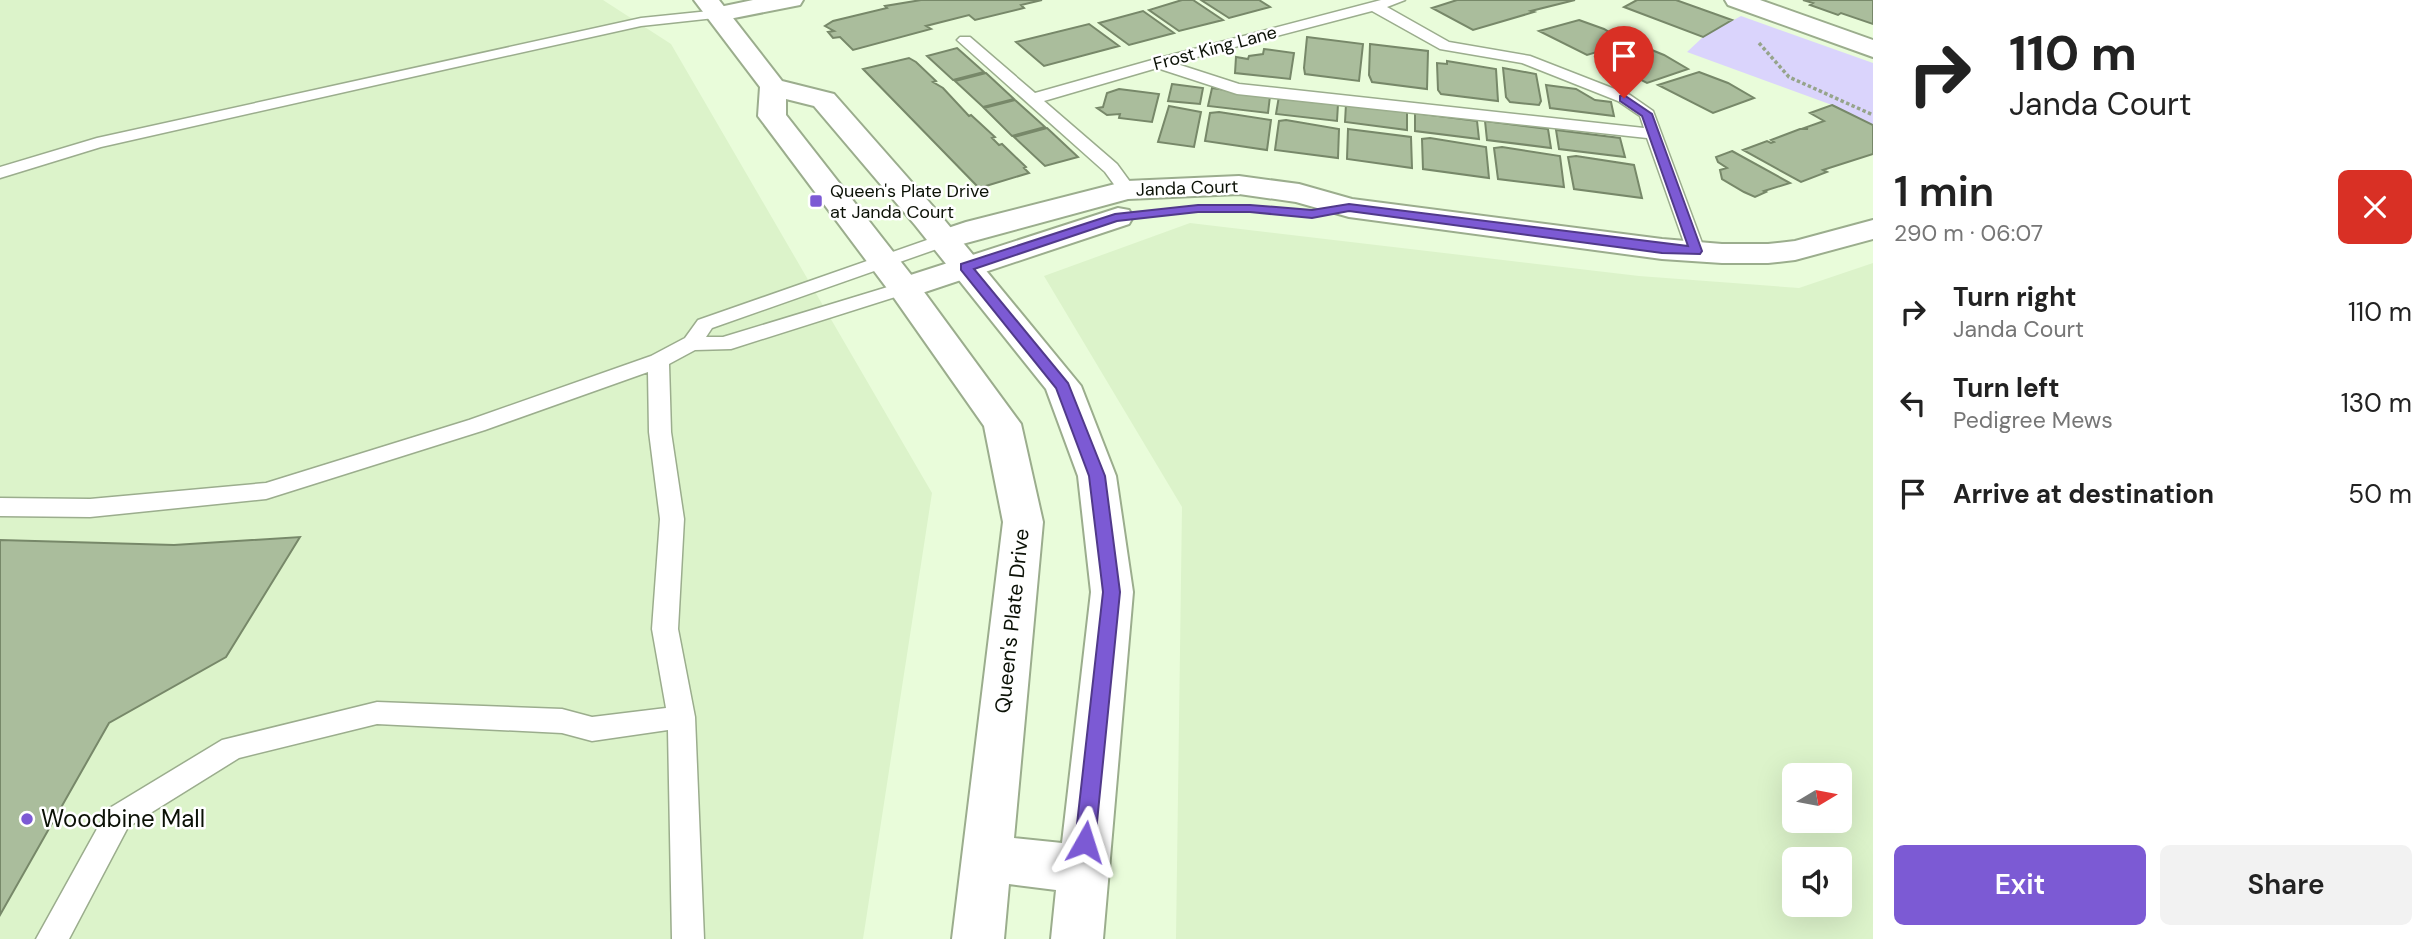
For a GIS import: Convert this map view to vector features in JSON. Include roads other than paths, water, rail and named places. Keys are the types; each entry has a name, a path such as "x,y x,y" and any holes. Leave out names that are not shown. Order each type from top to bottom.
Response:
{"street":[{"path":"712,7 792,0"},
{"path":"1737,0 1873,49"},
{"path":"712,7 773,87 824,100 1063,386 1097,476 1112,592 1077,939"},
{"name":"Queen's Plate Drive","path":"773,87 772,116 1002,424 1023,522 978,939"},
{"name":"Janda Court","path":"955,254 977,229 1127,190 1239,185 1299,193 1349,208 1662,249 1780,253 1825,244 1873,229"},
{"name":"Janda Court","path":"893,275 955,254 1115,217 1198,209 1250,209 1312,214 1349,208"},
{"path":"987,858 1082,869"}],"lane":[{"name":"Frost King Lane","path":"1033,99 1157,63 1398,0"},
{"path":"1374,6 1445,46 1525,59 1624,98 1647,114 1696,251"},
{"path":"0,173 97,143 712,7"},
{"path":"965,40 1111,168 1127,190"},
{"path":"1157,63 1237,89 1653,134"},
{"path":"692,343 724,344 893,275"},
{"path":"0,507 90,508 266,492 477,425 658,361 692,343 705,324 893,275"},
{"path":"658,361 660,432 672,519 666,629 681,717 688,939"},
{"path":"52,939 118,818 204,754 377,713 562,721 592,729 681,717"}],"place":[{"name":"Queen's Plate Drive at Janda Court","path":"816,201"},
{"name":"Woodbine Mall","path":"27,819"}]}
